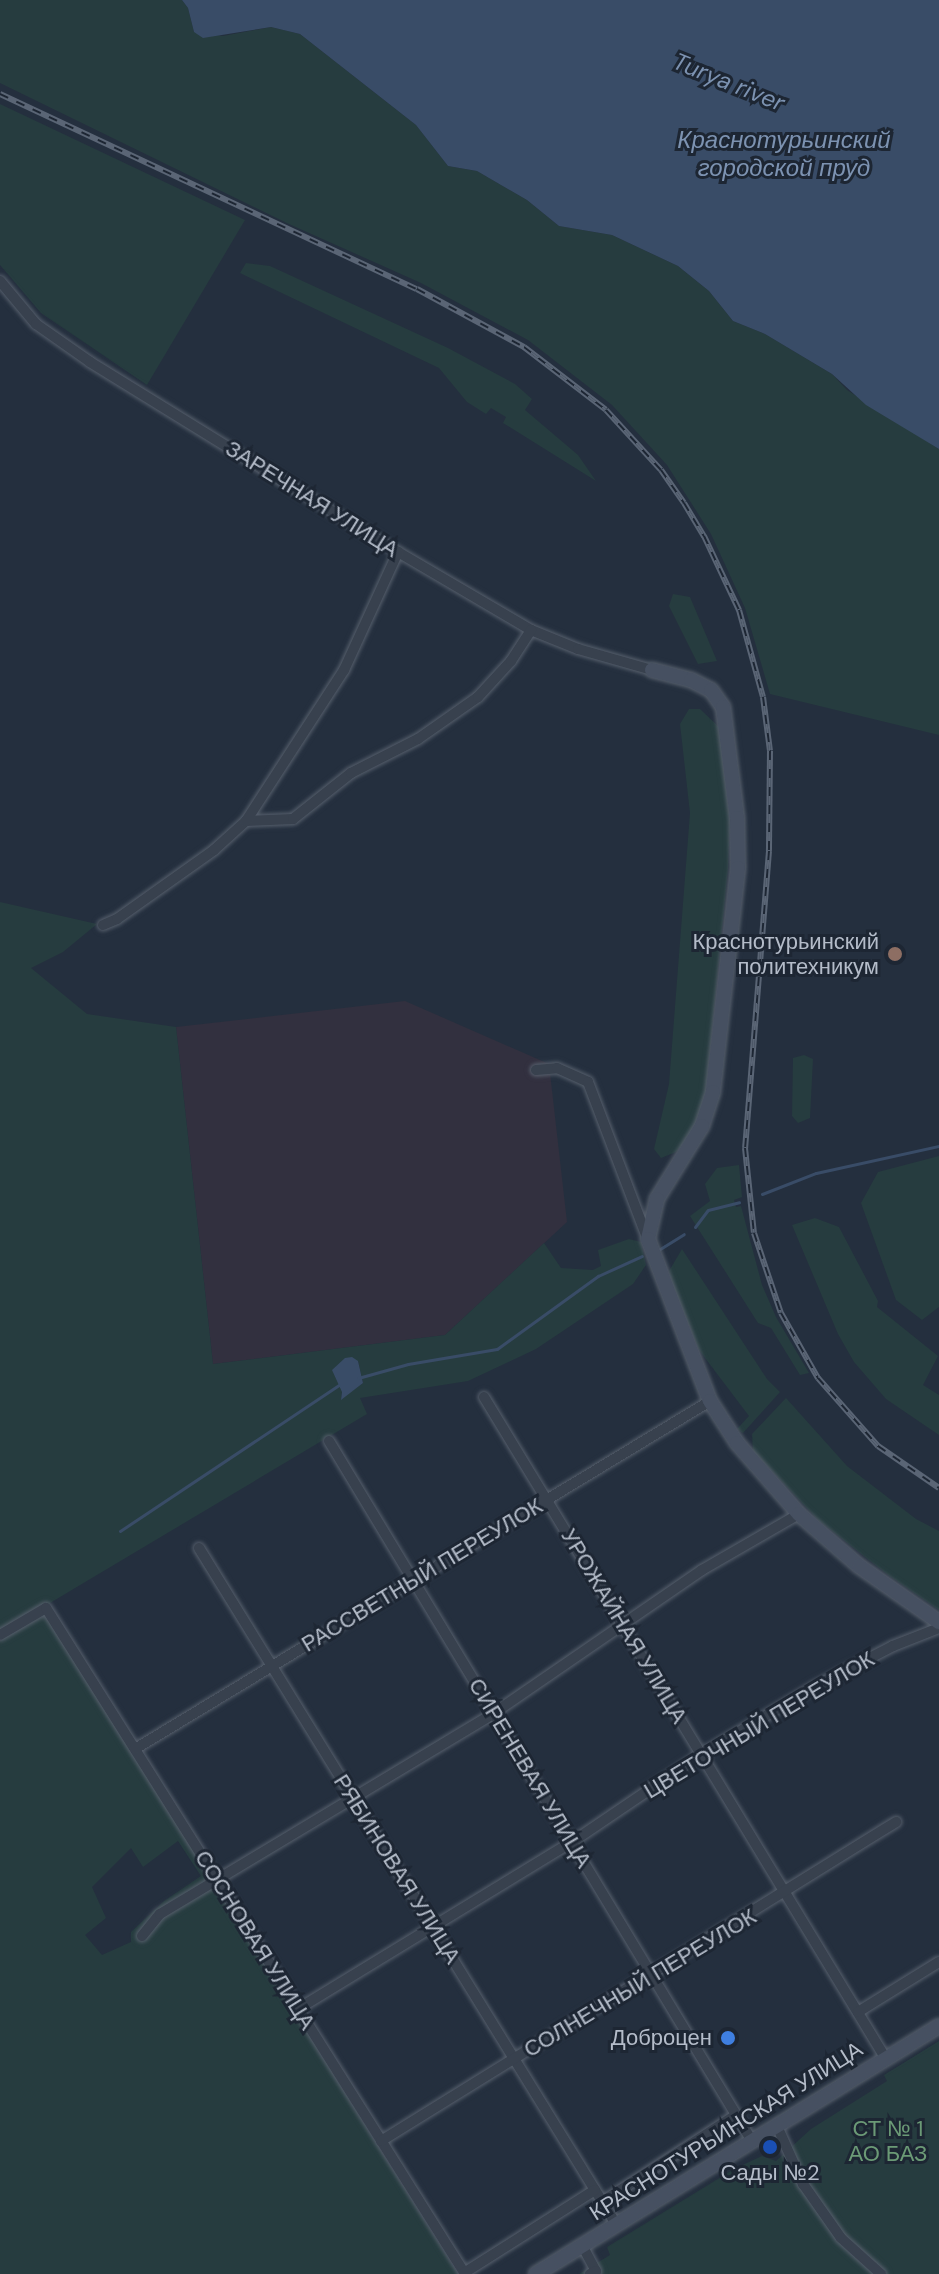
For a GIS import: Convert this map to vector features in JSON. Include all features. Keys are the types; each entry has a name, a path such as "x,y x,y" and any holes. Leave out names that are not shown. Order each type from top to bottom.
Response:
{"street":[{"name":"ЗАРЕЧНАЯ УЛИЦА","path":"0,281 36,324 90,362 398,552 531,630 578,649 652,670"},
{"path":"103,925 117,919 214,850 246,821 344,670 398,552"},
{"path":"246,821 293,819 351,773 418,739 478,697 511,661 531,630"},
{"path":"648,1239 657,1199 702,1126 713,1092 738,868 737,818 723,707 711,690 691,680 652,670"},
{"path":"536,1070 557,1068 588,1082 710,1401 737,1443 799,1514 859,1566 939,1625"},
{"name":"УРОЖАЙНАЯ УЛИЦА","path":"484,1397 886,2059"},
{"name":"РАССВЕТНЫЙ ПЕРЕУЛОК","path":"135,1749 710,1401"},
{"name":"СИРЕНЕВАЯ УЛИЦА","path":"329,1441 752,2141"},
{"path":"142,1936 160,1914 494,1713 702,1570 799,1514"},
{"name":"РЯБИНОВАЯ УЛИЦА","path":"199,1548 616,2224"},
{"name":"СОСНОВАЯ УЛИЦА","path":"0,1635 46,1608 465,2273"},
{"name":"ЦВЕТОЧНЫЙ ПЕРЕУЛОК","path":"298,2009 572,1842 702,1754 841,1673 939,1625"},
{"name":"СОЛНЕЧНЫЙ ПЕРЕУЛОК","path":"381,2141 786,1893 896,1822"},
{"path":"860,2016 939,1962"},
{"name":"КРАСНОТУРЬИНСКАЯ УЛИЦА","path":"536,2274 939,2026"},
{"path":"602,2202 736,2115"},
{"path":"777,2126 810,2195 841,2238 881,2274"},
{"path":"465,2273 595,2190"},
{"path":"582,2245 596,2271 590,2274"}],"shaded area":[{"path":"405,1001 549,1064 567,1222 445,1335 213,1364 176,1027"}],"green space":[{"path":"0,0 182,0 188,8 194,32 223,36 271,27 300,34 416,125 448,166 477,171 527,200 559,226 612,235 678,266 709,291 733,321 765,334 832,374 847,390 939,449 939,735 770,694 745,608 711,534 667,465 612,405 528,340 421,283 289,224 0,83"},
{"path":"0,104 245,220 147,385 41,313 0,265"},
{"path":"246,263 270,266 448,348 515,384 532,399 525,410 578,455 596,481 503,423 506,417 491,408 486,414 467,402 439,368 240,273"},
{"path":"673,594 690,597 717,661 698,664 669,606"},
{"path":"689,709 700,709 719,727 730,821 728,869 705,1101 691,1134 676,1152 661,1158 654,1149 669,1084 690,813 680,724"},
{"path":"0,902 97,924 63,952 31,968 87,1014 176,1027 213,1364 445,1335 544,1243 561,1268 593,1270 601,1266 598,1250 629,1239 641,1242 646,1265 633,1284 536,1349 468,1381 360,1398 367,1414 50,1603 46,1615 458,2274 0,2274","holes":["358,1361 363,1383 341,1399 342,1392","178,1841 201,1876 164,1901 131,1932 131,1942 102,1955 85,1935 106,1918 92,1887 131,1848 143,1867"]},
{"path":"804,1055 813,1059 810,1118 798,1123 792,1116 793,1058"},
{"path":"939,1156 939,1307 922,1320 896,1300 861,1203 878,1172"},
{"path":"739,1165 742,1197 734,1200 736,1207 741,1206 762,1285 776,1317 809,1373 800,1375 771,1328 758,1323 690,1216 710,1201 705,1184 717,1168"},
{"path":"815,1218 839,1227 878,1301 877,1307 938,1356 923,1385 939,1395 939,1435 886,1399 854,1362 838,1334 792,1225"},
{"path":"682,1249 767,1379 780,1392 743,1433 737,1429 749,1416 699,1350 672,1284 669,1271"},
{"path":"786,1398 847,1466 916,1519 939,1531 939,1610 818,1520 753,1451 752,1434"},
{"name":"СТ № 1 АО БАЗ","path":"939,2041 939,2274 579,2274 610,2255 607,2247 734,2169 762,2156 776,2161 811,2129 887,2081 884,2075"}],"water":[{"name":"Краснотурьинский городской пруд","path":"182,0 939,0 939,449 866,405 832,374 765,334 733,321 709,291 678,266 612,235 559,226 527,200 477,171 448,166 416,125 300,34 271,27 203,38 194,32 188,8"},
{"path":"352,1357 358,1361 363,1383 341,1400 342,1392 332,1370 345,1358"}],"waterway":[{"path":"762,1194 816,1173 939,1146"},
{"path":"695,1227 708,1210 739,1202"},
{"path":"660,1249 684,1234"},
{"path":"358,1378 408,1364 497,1349 598,1276 642,1256"},
{"path":"120,1531 339,1385"}],"railway":[{"path":"0,94 417,289 524,347 606,410 661,470 684,503 704,536 739,610 763,697 770,751 769,851 745,1148 754,1233 781,1313 818,1378 878,1446 939,1488"}],"place":[{"name":"Краснотурьинский политехникум","path":"895,954"},
{"name":"Доброцен","path":"728,2038"},
{"name":"Сады №2","path":"770,2147"}],"water label":[{"name":"Turya river","path":"729,82"}]}
